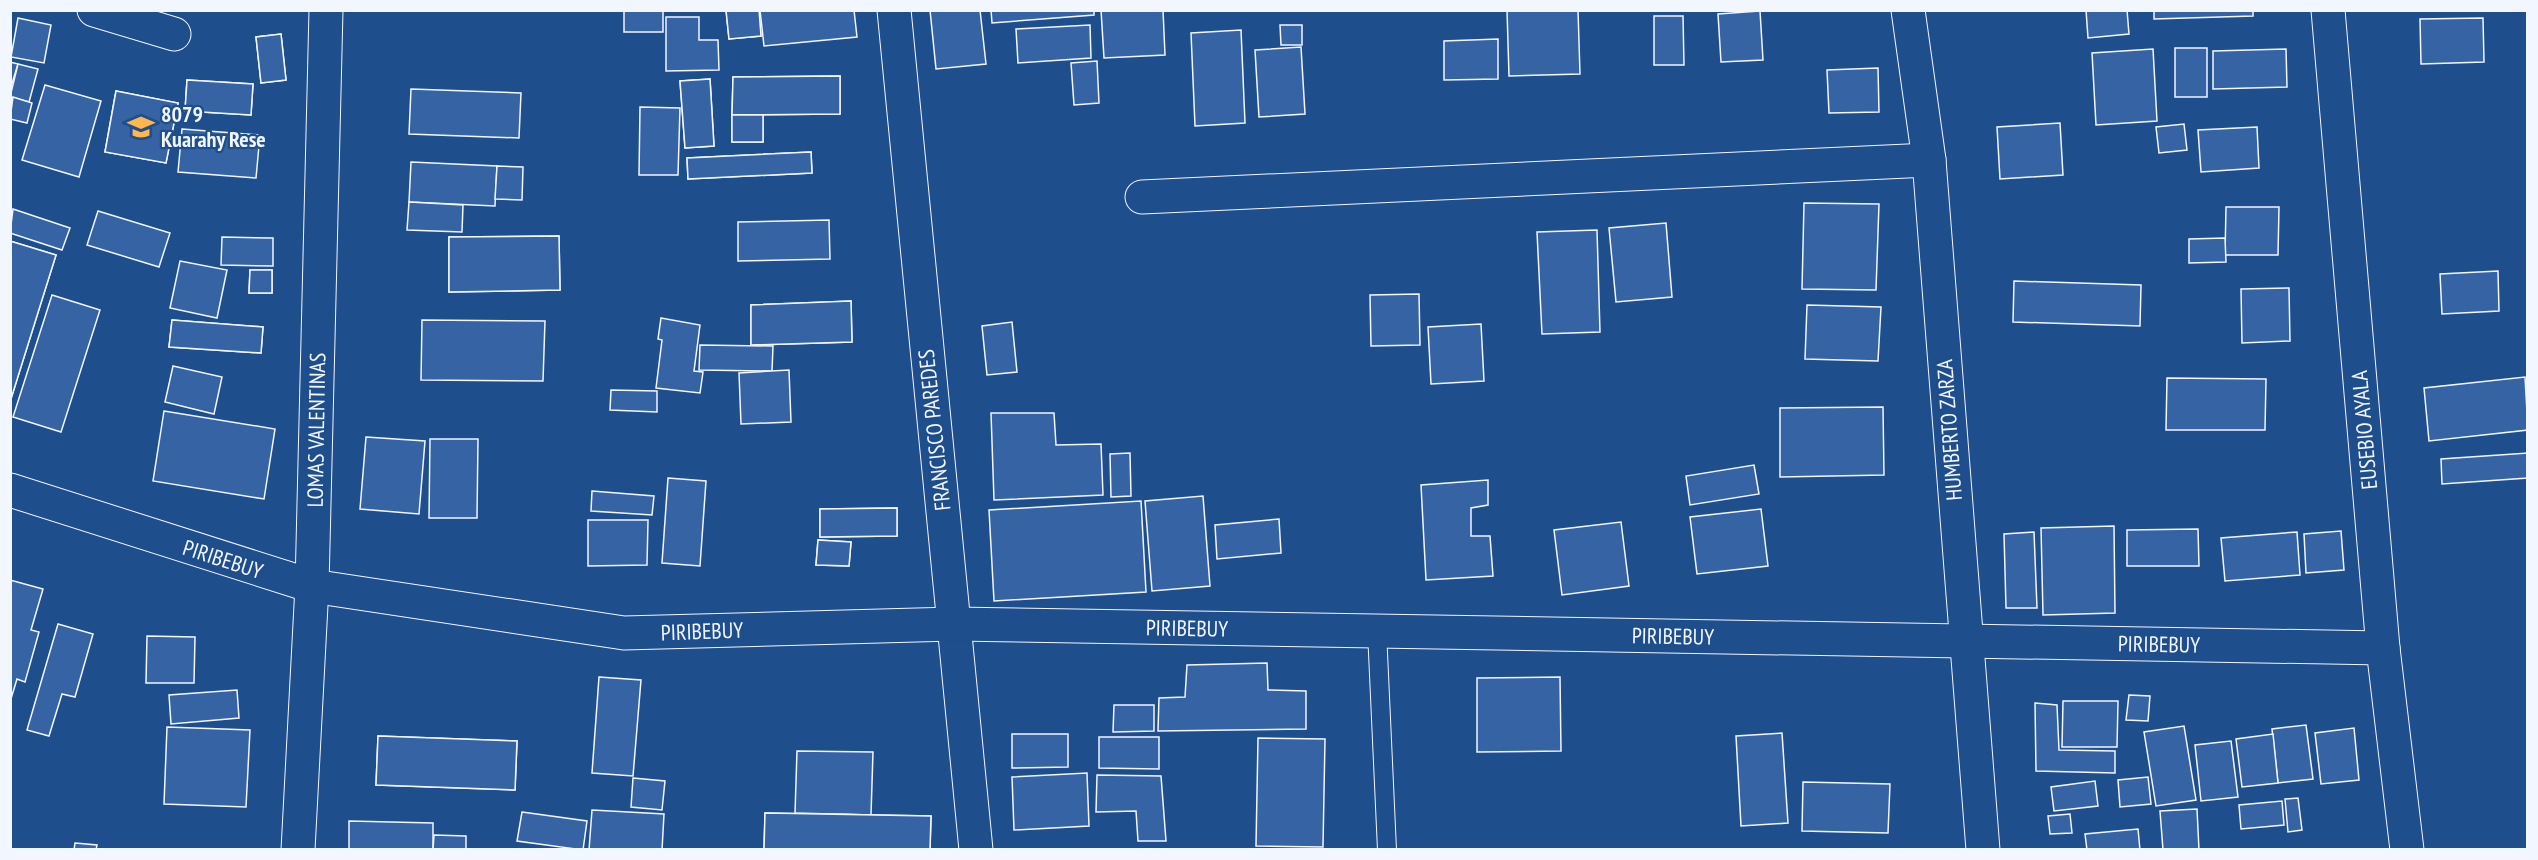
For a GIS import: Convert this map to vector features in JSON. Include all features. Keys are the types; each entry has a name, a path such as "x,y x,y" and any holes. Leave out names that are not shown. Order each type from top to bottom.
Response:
{"street":[{"path":"94,10 174,34"},
{"name":"LOMAS VALENTINAS","path":"298,849 312,586 326,10"},
{"name":"FRANCISCO PAREDES","path":"894,10 976,849"},
{"name":"HUMBERTO ZARZA","path":"1908,10 1929,160 1983,849"},
{"name":"EUSEBIO AYALA","path":"2328,10 2383,648 2407,849"},
{"path":"1142,197 1929,160"},
{"name":"PIRIBEBUY","path":"10,490 312,586 624,633 953,624 2383,648"}],"lane":[{"path":"1377,631 1387,849"}],"building":[{"path":"624,10 663,10 663,32 624,32"},
{"path":"726,10 759,10 761,36 729,39"},
{"path":"726,10 759,10 761,36 729,39"},
{"path":"760,10 854,10 857,37 764,46"},
{"path":"930,10 980,10 986,64 936,69"},
{"path":"991,10 1094,10 1094,15 992,23"},
{"path":"1101,10 1163,10 1165,55 1104,58"},
{"path":"1507,10 1578,10 1580,74 1509,76"},
{"path":"2086,10 2127,10 2129,34 2088,38"},
{"path":"2154,10 2253,10 2253,16 2154,19"},
{"path":"1760,11 1763,60 1721,62 1718,14"},
{"path":"1654,16 1683,16 1684,65 1654,65"},
{"path":"666,17 699,17 699,40 718,40 719,70 666,71"},
{"path":"18,18 51,25 44,63 11,57"},
{"path":"2483,18 2484,62 2421,64 2420,19"},
{"path":"1090,25 1091,58 1018,63 1016,29"},
{"path":"1280,25 1302,25 1302,45 1281,45"},
{"path":"1241,30 1245,123 1195,126 1191,33"},
{"path":"281,34 286,80 261,83 256,37"},
{"path":"281,34 286,80 261,83 256,37"},
{"path":"1498,39 1498,79 1444,80 1444,41"},
{"path":"1301,47 1305,114 1259,117 1255,50"},
{"path":"2175,48 2207,48 2207,97 2175,97"},
{"path":"2153,49 2157,121 2096,125 2092,53"},
{"path":"2286,49 2287,87 2213,89 2213,51"},
{"path":"1097,61 1099,103 1074,105 1071,63"},
{"path":"10,62 18,64 10,90"},
{"path":"18,64 38,69 29,102 10,97"},
{"path":"1878,68 1879,112 1829,113 1827,70"},
{"path":"840,76 840,114 732,115 733,77"},
{"path":"840,76 840,114 732,115 733,77"},
{"path":"710,79 714,146 685,148 680,81"},
{"path":"710,79 714,146 685,148 680,81"},
{"path":"187,80 253,84 251,115 185,111"},
{"path":"187,80 253,84 251,115 185,111"},
{"path":"45,85 101,101 79,177 22,160"},
{"path":"411,89 521,93 519,138 409,134"},
{"name":"8079 Kuarahy Rese","path":"116,91 178,103 166,163 105,152"},
{"name":"8079 Kuarahy Rese","path":"116,91 178,103 166,163 105,152"},
{"path":"13,97 32,103 27,123 10,119"},
{"path":"640,107 680,108 678,175 639,175"},
{"path":"732,115 763,115 763,142 732,142"},
{"path":"732,115 763,115 763,142 732,142"},
{"path":"2060,123 2063,175 2000,179 1997,127"},
{"path":"2184,124 2187,150 2159,153 2156,127"},
{"path":"2257,127 2259,168 2201,172 2198,130"},
{"path":"182,129 260,135 256,178 178,172"},
{"path":"811,152 812,173 688,179 687,158"},
{"path":"811,152 812,173 688,179 687,158"},
{"path":"411,162 497,166 495,206 409,202"},
{"path":"497,166 523,167 522,200 495,199"},
{"path":"409,202 463,205 462,232 407,230"},
{"path":"1804,203 1879,204 1876,290 1802,289"},
{"path":"2226,207 2279,207 2278,255 2225,255"},
{"path":"13,209 70,228 62,250 10,233"},
{"path":"98,211 170,233 159,267 87,245"},
{"path":"829,220 830,259 738,261 738,222"},
{"path":"1666,223 1672,297 1616,302 1609,228"},
{"path":"1597,230 1600,332 1542,334 1537,232"},
{"path":"559,236 560,290 449,292 449,237"},
{"path":"559,236 560,290 449,292 449,237"},
{"path":"222,237 273,238 273,266 221,265"},
{"path":"2225,238 2226,262 2189,263 2189,239"},
{"path":"10,241 56,255 10,402"},
{"path":"10,241 56,255 10,402"},
{"path":"180,261 227,270 217,318 170,308"},
{"path":"250,270 272,270 272,293 249,293"},
{"path":"250,270 272,270 272,293 249,293"},
{"path":"2498,271 2499,311 2442,314 2440,274"},
{"path":"2014,281 2141,285 2140,326 2013,322"},
{"path":"2289,288 2290,341 2242,343 2241,289"},
{"path":"1419,294 1420,345 1371,346 1370,295"},
{"path":"52,295 100,310 61,432 13,417"},
{"path":"851,301 852,342 751,345 751,305"},
{"path":"851,301 852,342 751,345 751,305"},
{"path":"1807,305 1881,307 1878,361 1805,359"},
{"path":"661,318 700,325 694,371 703,372 700,393 656,388 662,340 658,339"},
{"path":"172,320 263,327 261,353 169,347"},
{"path":"172,320 263,327 261,353 169,347"},
{"path":"422,320 545,321 543,381 421,380"},
{"path":"1012,322 1017,372 987,375 982,326"},
{"path":"1481,324 1484,381 1431,384 1428,327"},
{"path":"700,345 773,346 772,371 699,370"},
{"path":"173,366 222,377 214,414 165,402"},
{"path":"789,370 791,422 741,424 739,373"},
{"path":"2525,377 2528,430 2429,441 2424,388"},
{"path":"2167,378 2266,379 2265,430 2166,430"},
{"path":"611,390 657,391 657,412 610,410"},
{"path":"1883,407 1884,475 1780,477 1780,408"},
{"path":"164,411 275,429 264,499 153,481"},
{"path":"991,413 1054,413 1056,445 1101,444 1103,495 994,500"},
{"path":"366,437 425,441 419,514 360,509"},
{"path":"430,439 478,439 477,518 429,518"},
{"path":"1130,453 1131,496 1111,497 1110,454"},
{"path":"2528,453 2528,478 2442,484 2441,459"},
{"path":"1754,465 1759,494 1690,505 1686,476"},
{"path":"668,478 706,481 700,566 662,563"},
{"path":"1488,480 1488,505 1471,508 1471,536 1490,536 1493,576 1426,580 1421,485"},
{"path":"592,491 654,496 652,515 591,511"},
{"path":"1203,496 1210,586 1152,591 1145,501"},
{"path":"1141,501 1146,592 994,601 989,510"},
{"path":"897,508 897,536 820,537 820,509"},
{"path":"897,508 897,536 820,537 820,509"},
{"path":"1761,509 1768,566 1697,574 1690,517"},
{"path":"1279,519 1281,553 1217,559 1215,525"},
{"path":"588,520 648,520 647,565 588,566"},
{"path":"1621,522 1629,586 1562,595 1554,530"},
{"path":"2114,526 2115,613 2043,615 2041,528"},
{"path":"2198,529 2199,566 2127,566 2127,530"},
{"path":"2341,531 2344,570 2306,573 2304,534"},
{"path":"2034,532 2037,608 2006,608 2004,534"},
{"path":"2297,532 2300,575 2225,581 2221,538"},
{"path":"818,540 851,542 849,566 816,565"},
{"path":"818,540 851,542 849,566 816,565"},
{"path":"10,580 43,589 31,630 39,632 25,682 17,679 10,702"},
{"path":"58,624 93,634 75,697 62,694 49,736 27,730"},
{"path":"147,636 195,637 194,683 146,683"},
{"path":"1267,663 1268,690 1306,691 1306,729 1158,731 1159,698 1185,697 1187,665"},
{"path":"599,677 641,680 633,776 592,773"},
{"path":"1560,677 1561,751 1477,752 1477,678"},
{"path":"237,690 239,718 171,724 169,695"},
{"path":"2129,695 2150,696 2148,721 2126,720"},
{"path":"2063,701 2118,701 2117,747 2062,747"},
{"path":"2035,703 2057,705 2059,750 2115,751 2115,773 2036,771"},
{"path":"1114,705 1154,705 1154,731 1113,732"},
{"path":"2306,725 2313,779 2278,783 2272,729"},
{"path":"2184,726 2196,800 2156,806 2144,732"},
{"path":"167,727 250,730 246,807 164,804"},
{"path":"2354,728 2359,780 2321,784 2315,733"},
{"path":"1782,733 1788,823 1741,826 1736,736"},
{"path":"1012,734 1068,734 1068,767 1012,768"},
{"path":"2273,734 2278,783 2242,787 2236,739"},
{"path":"378,736 517,741 515,790 376,785"},
{"path":"378,736 517,741 515,790 376,785"},
{"path":"1099,737 1159,737 1159,769 1099,768"},
{"path":"1258,738 1325,739 1323,847 1256,846"},
{"path":"2231,741 2238,797 2201,801 2195,745"},
{"path":"797,751 873,752 871,815 795,813"},
{"path":"1087,773 1089,826 1014,830 1012,777"},
{"path":"1097,775 1161,776 1166,841 1138,841 1136,811 1096,812"},
{"path":"2148,777 2151,804 2120,807 2118,780"},
{"path":"633,778 665,781 662,810 631,807"},
{"path":"2095,781 2098,806 2054,811 2051,787"},
{"path":"1803,782 1890,784 1888,833 1802,831"},
{"path":"2298,798 2302,830 2288,832 2285,799"},
{"path":"2282,801 2284,825 2241,829 2239,805"},
{"path":"2197,809 2199,850 2163,850 2160,811"},
{"path":"592,810 664,814 662,850 589,850"},
{"path":"522,812 587,821 583,850 517,841"},
{"path":"765,813 931,816 930,850 764,850"},
{"path":"765,813 931,816 930,850 764,850"},
{"path":"2070,814 2072,833 2050,834 2048,816"},
{"path":"349,821 433,823 433,850 349,850"},
{"path":"2138,829 2140,850 2087,850 2085,834"},
{"path":"434,835 466,836 466,850 433,850"},
{"path":"75,843 97,845 96,850 74,850"}],"place":[{"name":"8079 Kuarahy Rese","path":"141,127"}]}
